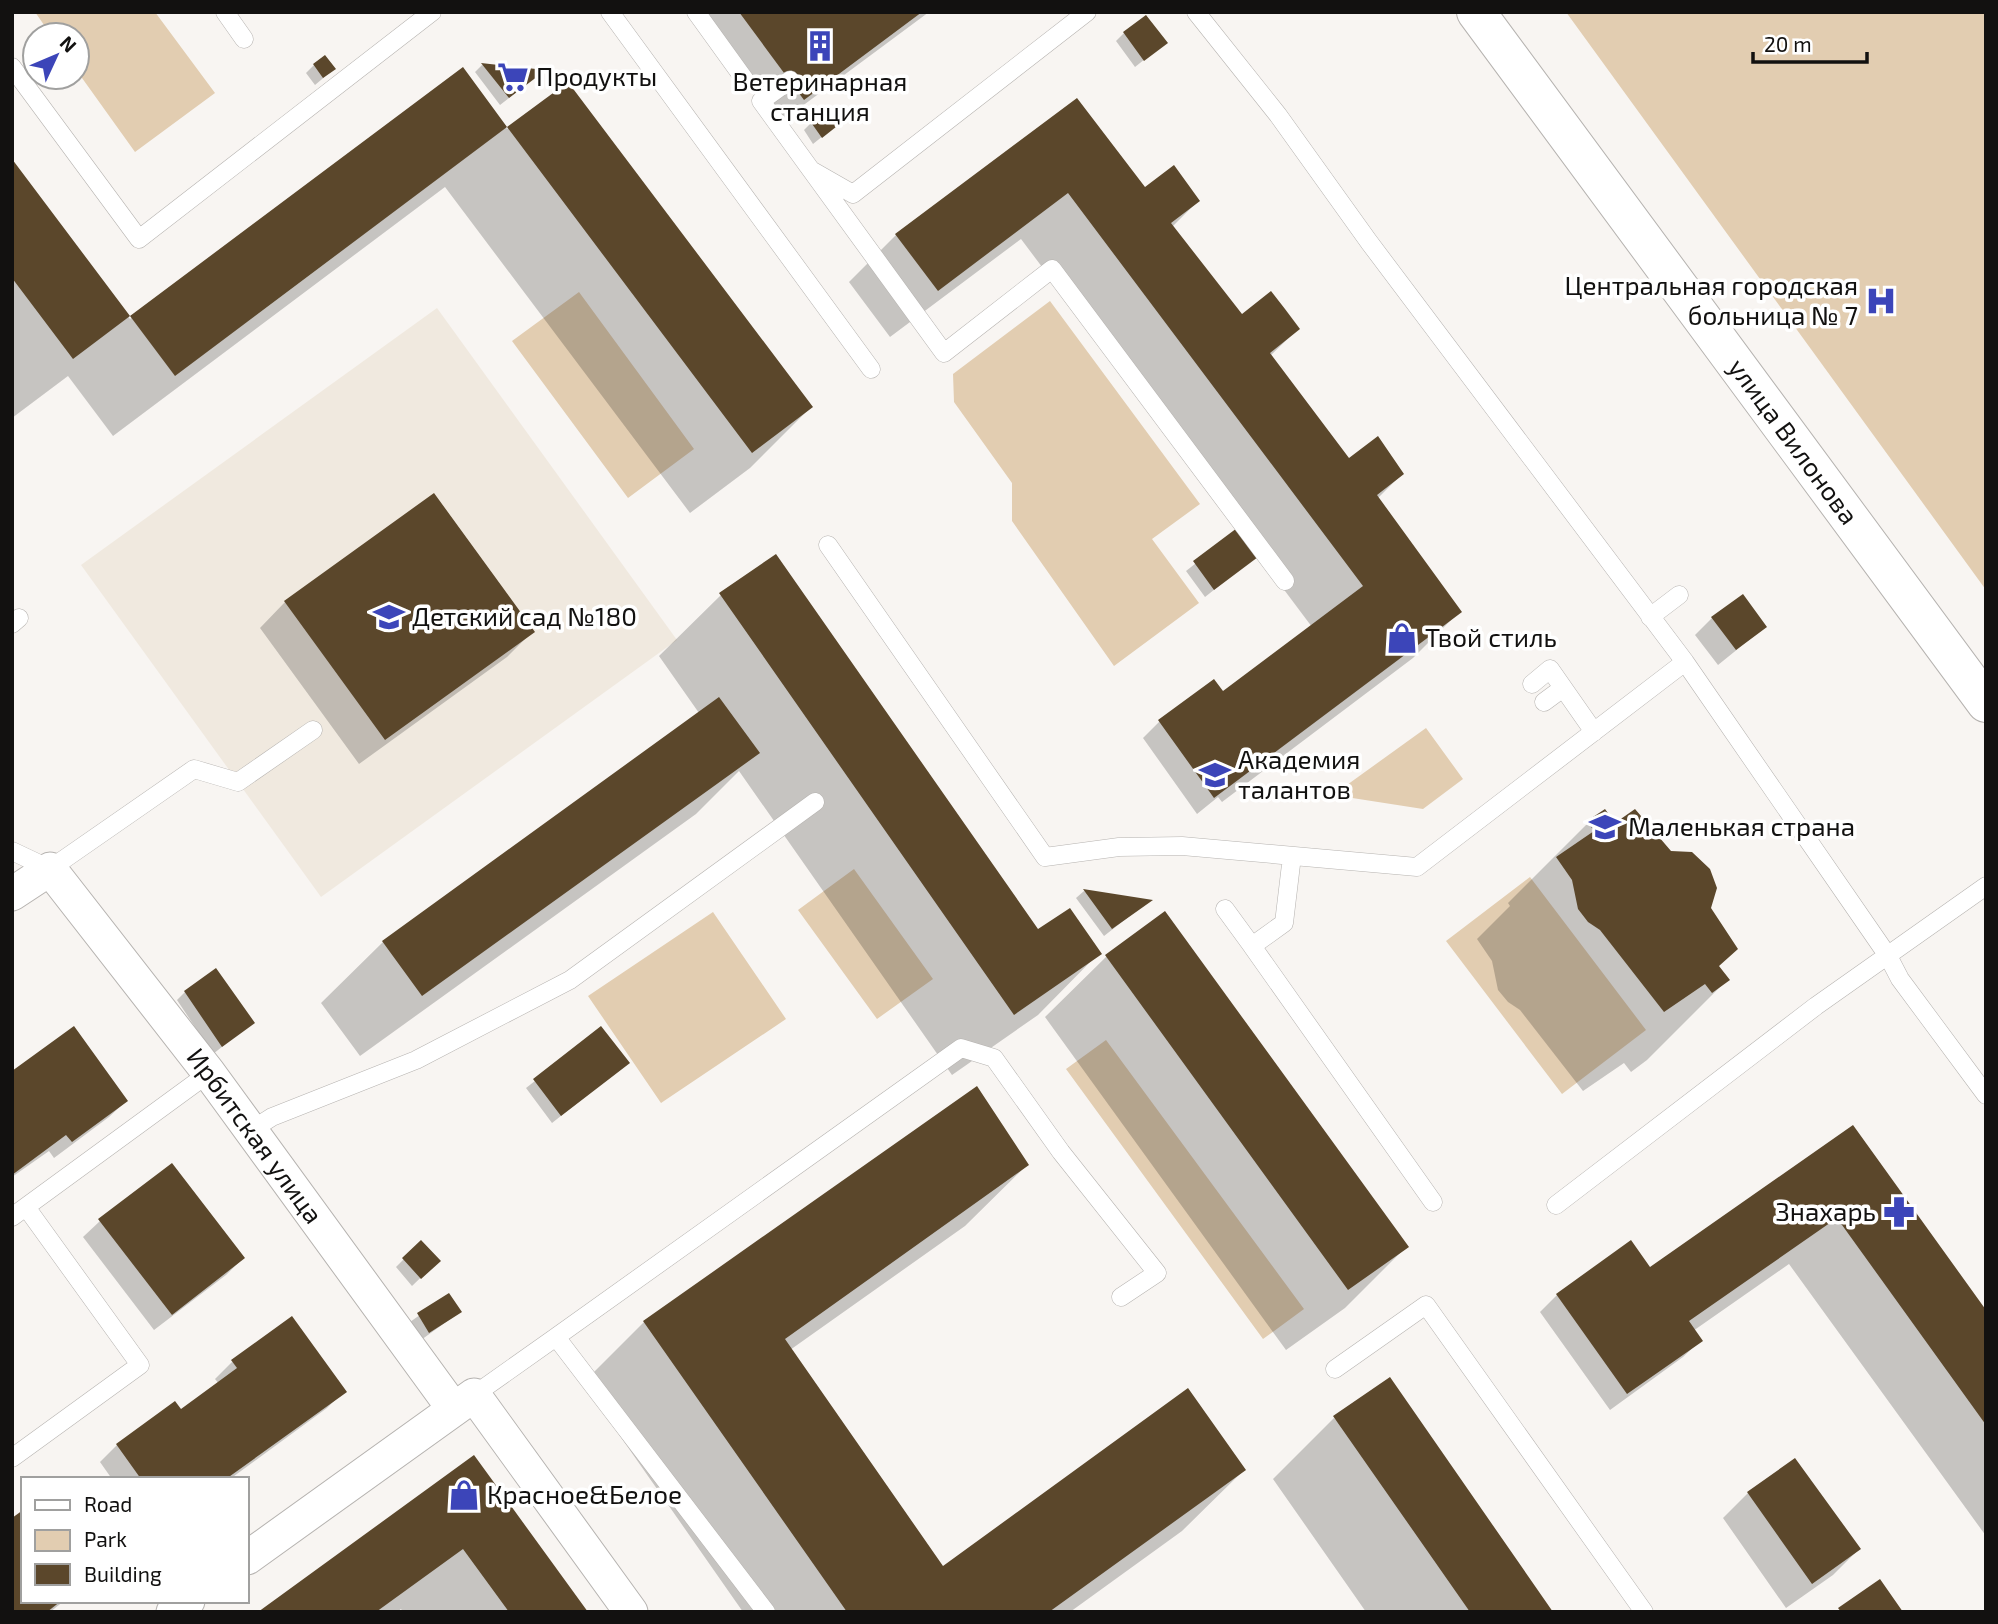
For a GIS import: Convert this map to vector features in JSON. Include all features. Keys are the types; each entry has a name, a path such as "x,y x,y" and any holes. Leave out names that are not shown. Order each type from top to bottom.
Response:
{"street":[{"name":"улица Вилонова","path":"1476,12 1986,703"},
{"path":"12,894 50,869"},
{"name":"Ирбитская улица","path":"50,869 209,1073 250,1131 631,1612"},
{"path":"248,1557 464,1401"}],"lane":[{"path":"225,12 244,39"},
{"path":"12,67 139,239 432,12"},
{"path":"696,12 745,80"},
{"path":"811,170 853,194 1087,12"},
{"path":"1196,12 1278,115 1369,242 1685,662 1888,956 1900,979 1986,1095"},
{"path":"615,14 871,369"},
{"path":"790,80 761,101 944,353 1052,270 1285,581"},
{"path":"828,545 1045,857 1119,848 1182,846 1417,867 1685,662"},
{"path":"1650,617 1679,595"},
{"path":"1532,684 1550,668 1594,732"},
{"path":"1544,702 1563,688"},
{"path":"12,851 50,869 194,769 238,782 313,730"},
{"path":"250,1131 272,1117 416,1060 570,979 815,802"},
{"path":"1252,946 1284,923 1292,856"},
{"path":"1556,1205 1816,1006 1986,886"},
{"path":"1225,909 1433,1202"},
{"path":"464,1401 961,1048 994,1058 1061,1152 1157,1273 1121,1297"},
{"path":"12,1458 140,1365 19,1212 209,1073"},
{"path":"1335,1369 1426,1305 1644,1612"},
{"path":"556,1337 766,1612"}],"shaded area":[{"name":"Детский сад №180","path":"437,308 677,640 321,897 81,565"}],"green space":[{"path":"35,12 155,12 215,93 135,152 91,91 91,21 41,21"},
{"name":"Центральная городская больница № 7","path":"1566,12 1986,12 1986,590"},
{"path":"579,292 694,449 628,498 512,341"},
{"path":"1050,301 1200,504 1152,539 1199,603 1114,666 1012,521 1012,483 954,402 953,374"},
{"path":"1426,728 1463,779 1423,809 1333,795"},
{"path":"854,869 933,979 877,1019 798,910"},
{"path":"1530,877 1646,1030 1562,1094 1446,941"},
{"path":"713,912 786,1019 661,1103 588,996"},
{"path":"1106,1040 1304,1309 1263,1339 1066,1069"}],"building":[{"name":"Ветеринарная станция","path":"739,12 922,12 804,100"},
{"path":"1146,15 1168,43 1144,61 1123,32"},
{"path":"325,55 336,69 323,78 313,64"},
{"path":"481,63 517,67 546,70 509,98"},
{"path":"463,67 507,127 175,376 130,316"},
{"path":"568,82 813,407 752,453 507,127"},
{"path":"1077,98 1145,187 1174,165 1200,201 1171,223 1242,314 1271,291 1300,329 1270,353 1349,458 1378,436 1404,474 1377,495 1462,612 1214,798 1158,720 1214,679 1223,691 1363,586 1068,193 938,291 895,234"},
{"path":"828,107 841,123 822,138 810,121"},
{"path":"12,159 130,316 73,359 12,278"},
{"path":"434,493 535,632 385,740 284,601"},
{"path":"1237,528 1258,557 1214,590 1193,561"},
{"path":"776,554 1038,929 1070,908 1102,954 1014,1015 719,593"},
{"path":"1743,594 1767,627 1736,650 1711,617"},
{"path":"719,697 760,753 422,996 382,941"},
{"path":"1605,809 1615,823 1635,809 1671,851 1692,852 1710,869 1717,888 1711,908 1738,949 1719,966 1730,980 1712,993 1705,984 1664,1012 1600,930 1588,922 1578,909 1572,880 1556,857 1594,831 1587,821"},
{"path":"1083,889 1153,900 1112,929"},
{"path":"1165,911 1409,1247 1348,1290 1105,955"},
{"path":"216,968 255,1023 222,1047 184,991"},
{"path":"74,1026 128,1101 72,1142 66,1135 12,1175 12,1071"},
{"path":"601,1026 630,1063 561,1116 533,1079"},
{"path":"977,1086 1029,1165 785,1339 943,1566 1188,1388 1246,1470 1049,1612 847,1612 643,1321"},
{"path":"1853,1125 1986,1310 1986,1425 1837,1218 1689,1321 1703,1341 1627,1394 1556,1294 1631,1240 1650,1267"},
{"path":"172,1163 245,1258 172,1315 98,1219"},
{"path":"421,1240 441,1261 421,1279 402,1258"},
{"path":"449,1293 462,1312 429,1333 417,1313"},
{"path":"292,1316 347,1392 229,1477 140,1477 116,1444 175,1401 181,1409 237,1368 231,1360"},
{"path":"1390,1377 1553,1612 1470,1612 1333,1416"},
{"path":"474,1455 588,1612 509,1612 463,1549 376,1612 258,1612"},
{"path":"1795,1458 1861,1549 1812,1584 1747,1492"},
{"path":"21,1511 21,1603 58,1603 47,1612 12,1612 12,1518"},
{"path":"1880,1579 1903,1612 1841,1612 1838,1608"}],"place":[{"name":"Ветеринарная станция","path":"820,46"},
{"name":"Продукты","path":"513,77"},
{"name":"Центральная городская больница № 7","path":"1881,301"},
{"name":"Детский сад №180","path":"389,617"},
{"name":"Твой стиль","path":"1402,638"},
{"name":"Академия талантов","path":"1215,775"},
{"name":"Маленькая страна","path":"1605,827"},
{"name":"Знахарь","path":"1899,1212"},
{"name":"Красное&Белое","path":"464,1495"}]}
